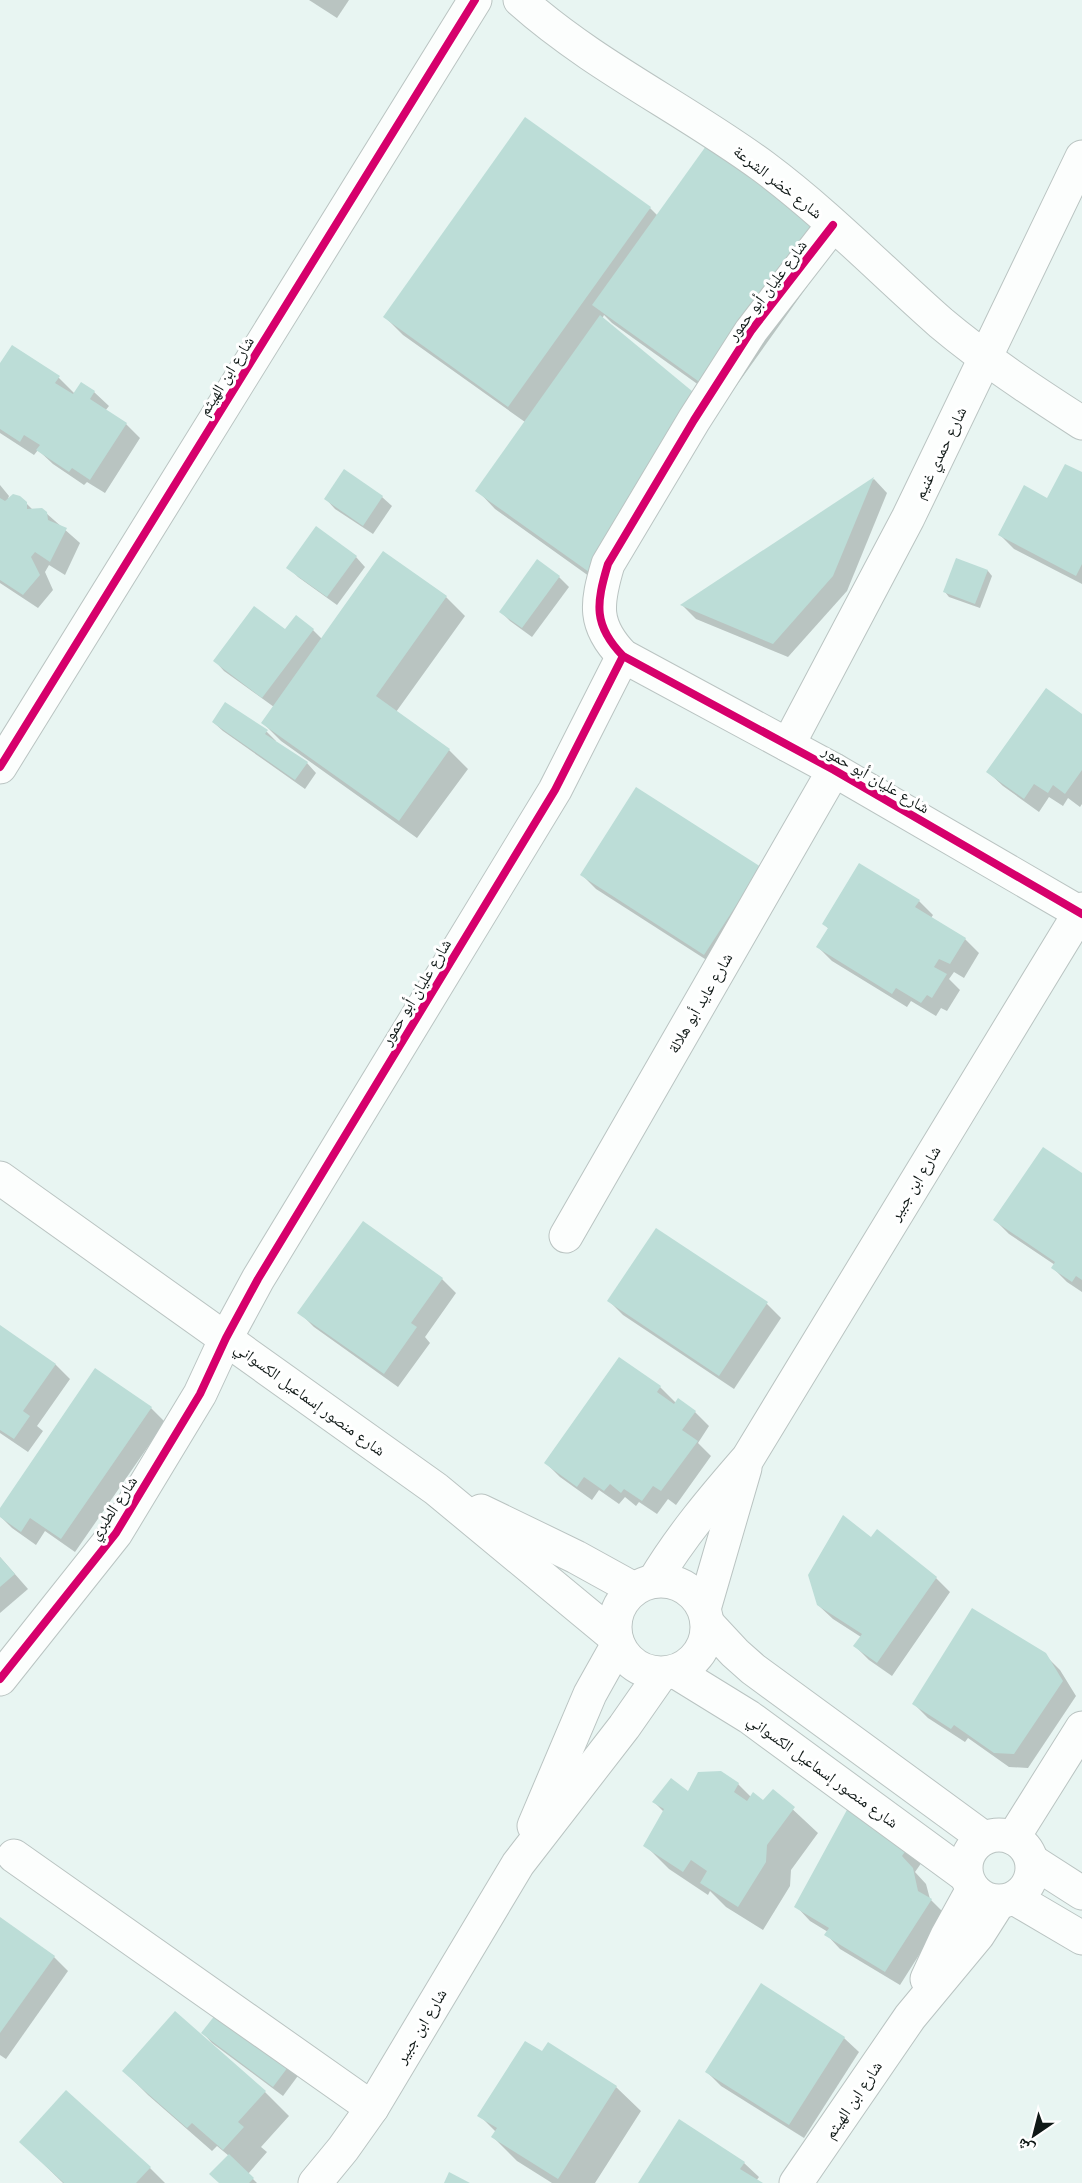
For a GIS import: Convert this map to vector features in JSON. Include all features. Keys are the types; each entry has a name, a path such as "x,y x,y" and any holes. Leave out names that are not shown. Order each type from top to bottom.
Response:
{"street":[{"name":"شارع ابن الهيثم","path":"0,767 475,0"},
{"name":"شارع خضر الشرعة","path":"520,0 539,17 591,55 764,167 986,359 1082,423"},
{"name":"شارع حمدي غنيم","path":"788,745 908,518 1082,157"},
{"name":"شارع عليان أبو حمور","path":"833,225 751,331 694,420 608,564 602,584 599,608 608,640 623,656 834,770 1081,912"},
{"name":"شارع عليان أبو حمور","path":"226,1338 258,1279 555,790 623,656"},
{"name":"شارع عايد أبو هلالة","path":"567,1236 834,770"},
{"name":"شارع ابن جبير","path":"644,1585 698,1516 748,1458 1081,912"},
{"name":"شارع منصور إسماعيل الكسواني","path":"0,1178 436,1489 617,1641"},
{"name":"شارع منصور إسماعيل الكسواني","path":"0,1193 38,1203"},
{"name":"شارع الطبري","path":"0,1679 116,1533 200,1394 226,1338"},
{"name":"شارع ابن جبير","path":"706,1617 748,1458"},
{"name":"شارع منصور إسماعيل الكسواني","path":"436,1489 576,1557 644,1585"},
{"path":"706,1617 707,1639 700,1653 690,1664 669,1673 647,1672 635,1666 625,1657 617,1641 614,1625 624,1599 644,1585 669,1582 683,1586 696,1596 706,1617 735,1653 753,1669 1082,1893"},
{"name":"شارع ابن جبير","path":"518,1864 590,1694 617,1641"},
{"name":"شارع منصور إسماعيل الكسواني","path":"669,1673 749,1717 988,1891 1082,1938"},
{"name":"شارع ابن جبير","path":"315,2183 372,2108 518,1864 624,1727 669,1673"},
{"path":"1010,1845 1082,1728"},
{"path":"1010,1845 1032,1875 1025,1889 988,1891 966,1861 972,1847 1010,1845"},
{"path":"14,1856 372,2108"},
{"name":"شارع ابن الهيثم","path":"796,2183 910,2017 947,1936 988,1891"}],"building":[{"path":"525,117 651,207 508,407 383,317"},
{"path":"706,146 819,226 705,386 592,305"},
{"path":"600,315 698,396 589,572 475,491"},
{"path":"12,345 60,376 55,383 73,394 81,382 95,391 90,399 127,423 90,480 72,468 69,472 36,450 40,445 24,435 20,442 0,429 0,363"},
{"path":"1065,464 1082,472 1082,564 1076,576 998,535 1024,485 1047,498"},
{"path":"344,469 383,496 363,526 324,499"},
{"path":"874,477 833,576 773,644 680,605"},
{"path":"13,494 27,502 27,509 42,508 47,512 48,520 67,528 50,562 35,552 31,557 40,575 23,595 0,580 0,498 5,501"},
{"path":"316,526 357,556 327,597 286,568"},
{"path":"383,551 447,596 376,696 450,749 399,821 261,723"},
{"path":"956,558 988,570 975,604 943,592"},
{"path":"537,559 560,576 522,628 499,612"},
{"path":"254,606 285,629 296,615 314,629 262,698 213,661"},
{"path":"1046,688 1082,714 1082,770 1065,794 1053,785 1048,793 1034,784 1024,799 986,772"},
{"path":"225,702 268,730 265,734 308,762 295,780 212,722"},
{"path":"636,787 761,867 704,955 580,875"},
{"path":"859,863 920,900 915,907 966,938 950,964 939,959 934,967 947,974 932,998 927,995 921,1003 896,988 892,994 816,947 828,928 822,924"},
{"path":"1043,1147 1082,1173 1082,1280 1076,1276 1072,1282 1051,1268 1055,1262 993,1220"},
{"path":"363,1221 443,1278 411,1323 417,1327 384,1374 297,1313"},
{"path":"656,1228 768,1302 719,1376 607,1301"},
{"path":"0,1325 56,1364 23,1411 30,1416 14,1439 0,1430"},
{"path":"619,1357 661,1386 657,1392 674,1404 678,1398 696,1411 682,1430 698,1441 661,1491 653,1486 642,1501 624,1489 621,1493 610,1484 604,1491 584,1477 577,1487 544,1463"},
{"path":"95,1368 152,1407 61,1539 30,1518 21,1532 0,1517 0,1508"},
{"path":"843,1515 871,1537 877,1529 937,1577 877,1663 853,1646 862,1634 817,1605 808,1575"},
{"path":"0,1557 15,1574 0,1587"},
{"path":"972,1608 1046,1653 1063,1681 1014,1754 994,1753 954,1725 951,1729 912,1704"},
{"path":"721,1771 739,1783 734,1792 747,1801 753,1792 763,1800 773,1789 795,1807 767,1845 766,1862 738,1907 700,1883 707,1871 691,1860 683,1872 643,1846 664,1809 652,1802 671,1778 688,1791 698,1772"},
{"path":"848,1808 909,1846 902,1856 913,1868 918,1891 932,1899 885,1972 824,1935 829,1928 794,1907"},
{"path":"0,1917 55,1956 0,2033"},
{"path":"761,1983 845,2037 789,2125 705,2072"},
{"path":"223,2005 294,2059 273,2087 201,2033"},
{"path":"175,2011 266,2091 238,2122 244,2127 223,2150 192,2123 187,2128 122,2071"},
{"path":"525,2041 542,2051 548,2042 617,2086 558,2179 491,2137 497,2128 477,2116"},
{"path":"66,2090 151,2167 136,2183 64,2183 19,2142"},
{"path":"679,2119 745,2162 740,2169 763,2183 638,2183"},
{"path":"229,2154 254,2178 249,2183 219,2183 209,2174"},
{"path":"449,2172 470,2183 444,2183"}],"cycle path":[{"path":"0,767 475,0"},
{"path":"833,225 751,331 694,420 608,564 601,591 602,624 613,645 623,656 834,770 1082,914"},
{"path":"0,1679 116,1533 200,1394 226,1338 258,1279 555,790 623,656"}]}
